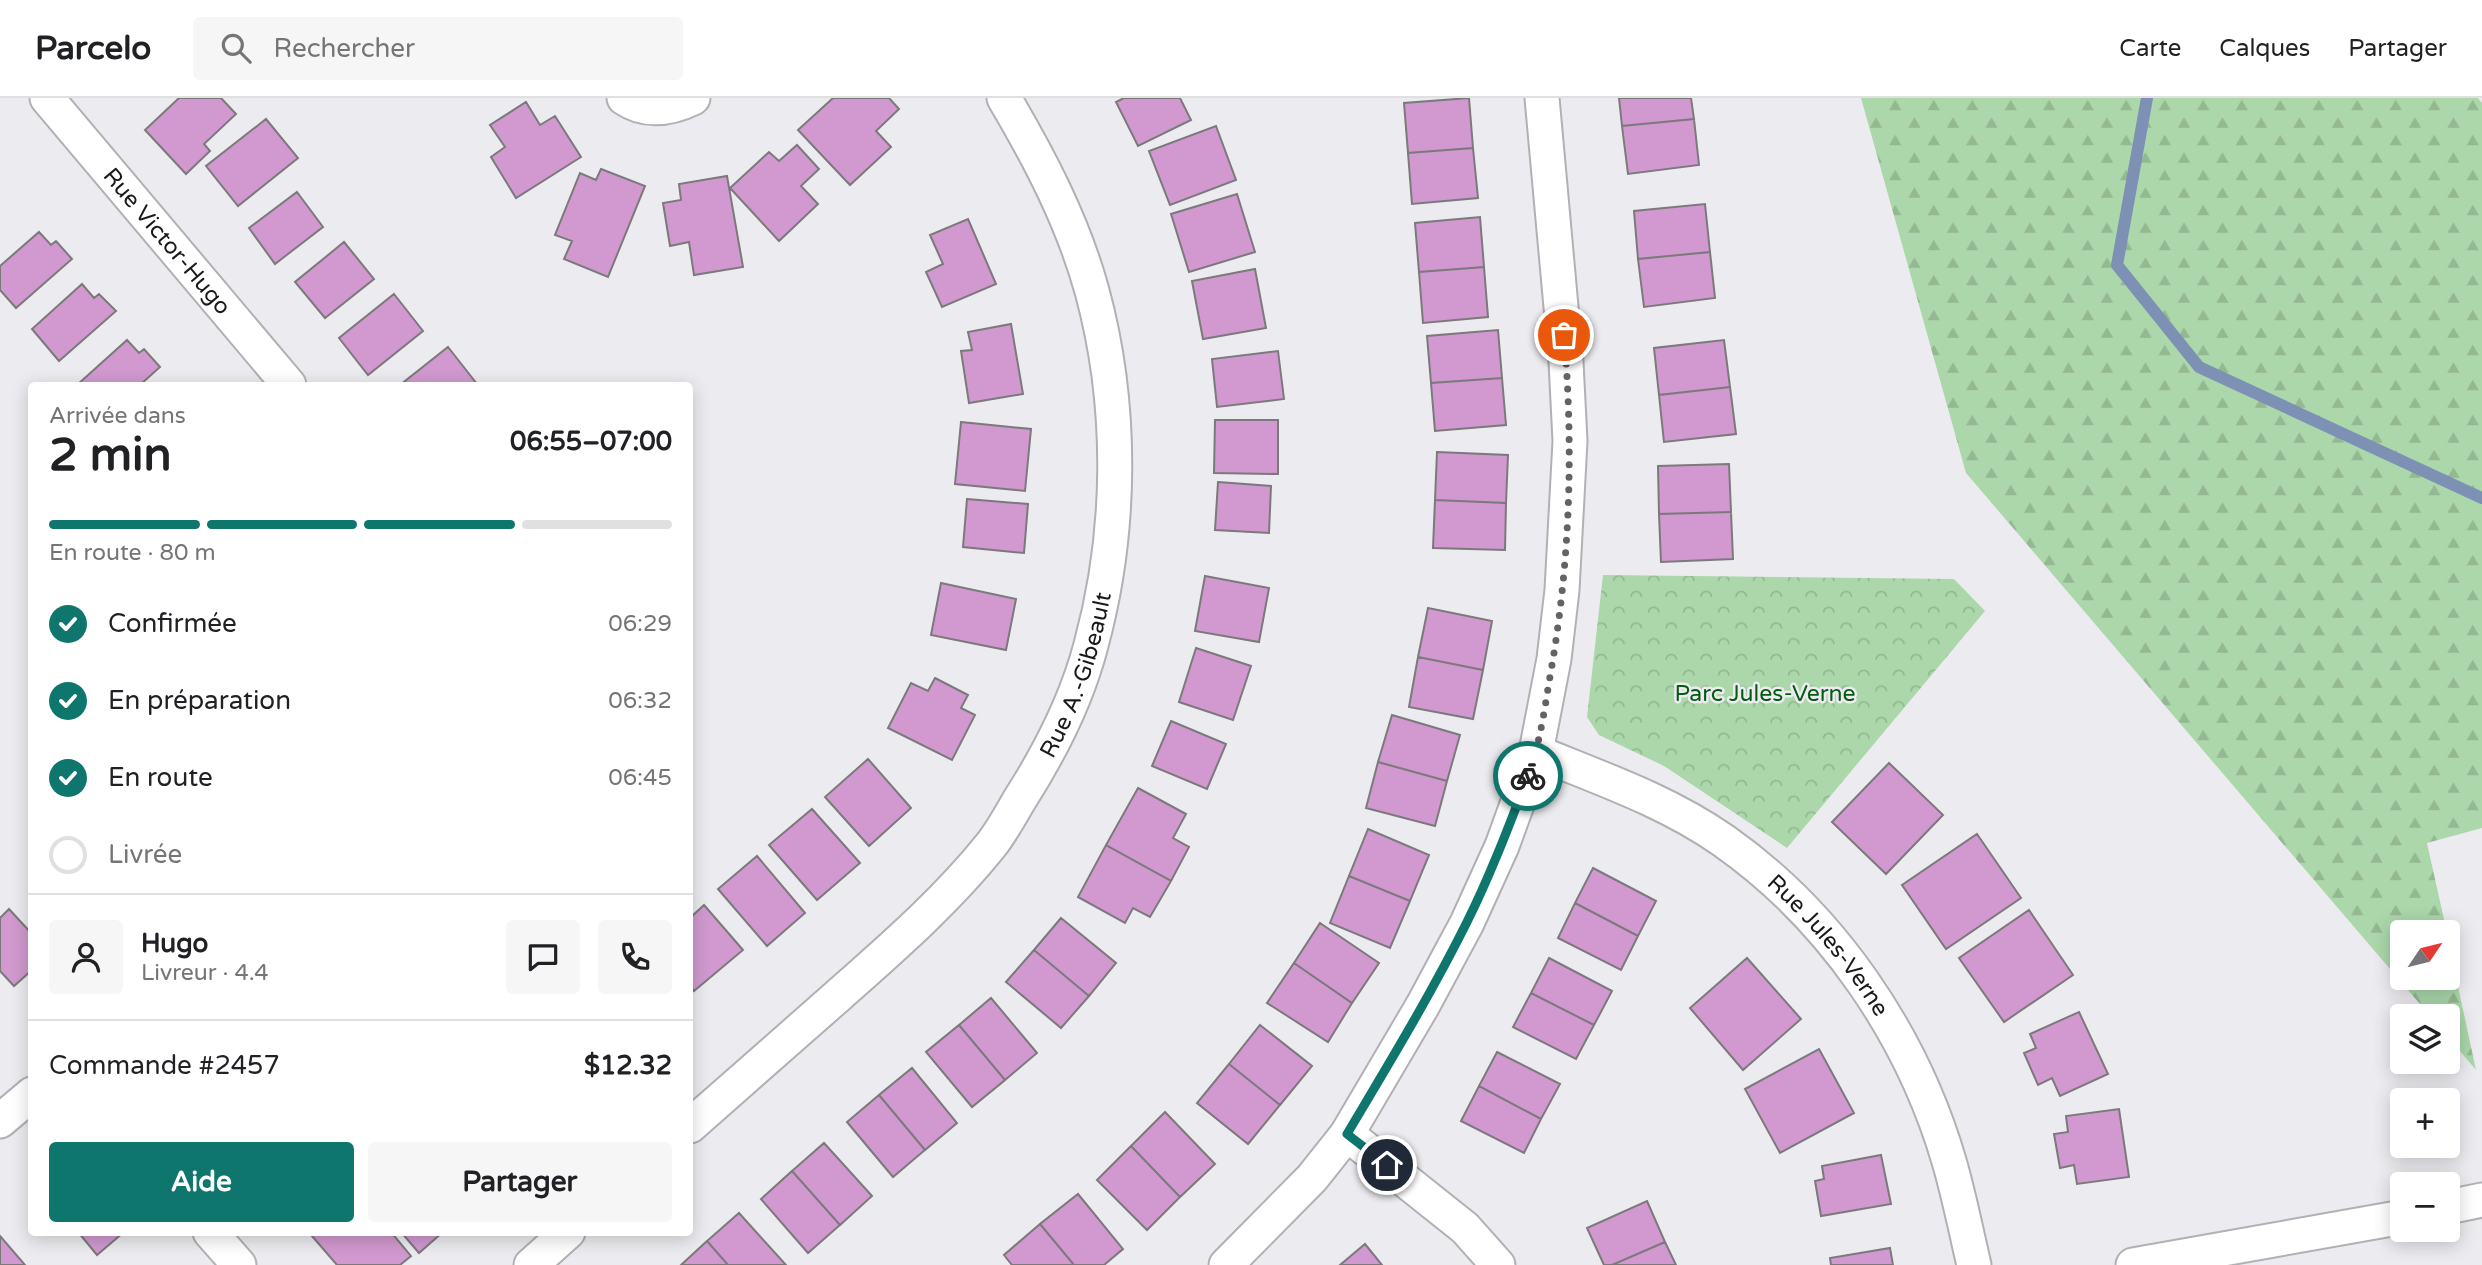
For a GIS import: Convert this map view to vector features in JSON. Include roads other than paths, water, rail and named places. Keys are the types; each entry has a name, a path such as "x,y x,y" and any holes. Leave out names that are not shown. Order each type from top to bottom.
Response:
{"street":[{"name":"Rue Victor-Hugo","path":"47,98 286,382"},
{"path":"624,98 650,108 672,107 693,98"},
{"name":"Rue A.-Gibeault","path":"693,1123 893,947 950,892 993,843 1034,778 1067,712 1091,647 1104,584 1114,509 1114,434 1105,357 1092,292 1074,236 1035,150 1004,98"},
{"path":"1226,1265 1312,1178 1347,1134 1423,1005 1467,923 1502,846 1536,752 1554,659 1562,590 1570,441 1566,362 1542,98"},
{"name":"Rue Jules-Verne","path":"1536,752 1622,786 1684,816 1723,840 1762,870 1829,938 1861,980 1909,1057 1949,1162 1974,1265"},
{"path":"0,1121 28,1097"},
{"path":"1347,1134 1465,1228 1497,1265"},
{"path":"2460,1205 2482,1200"},
{"path":"2133,1265 2390,1219"},
{"path":"214,1236 239,1265"},
{"path":"531,1265 564,1236"}],"waterway":[{"path":"2147,98 2117,265 2199,367 2482,498"}],"park label":[{"name":"Parc Jules-Verne","path":"1765,693"}]}
